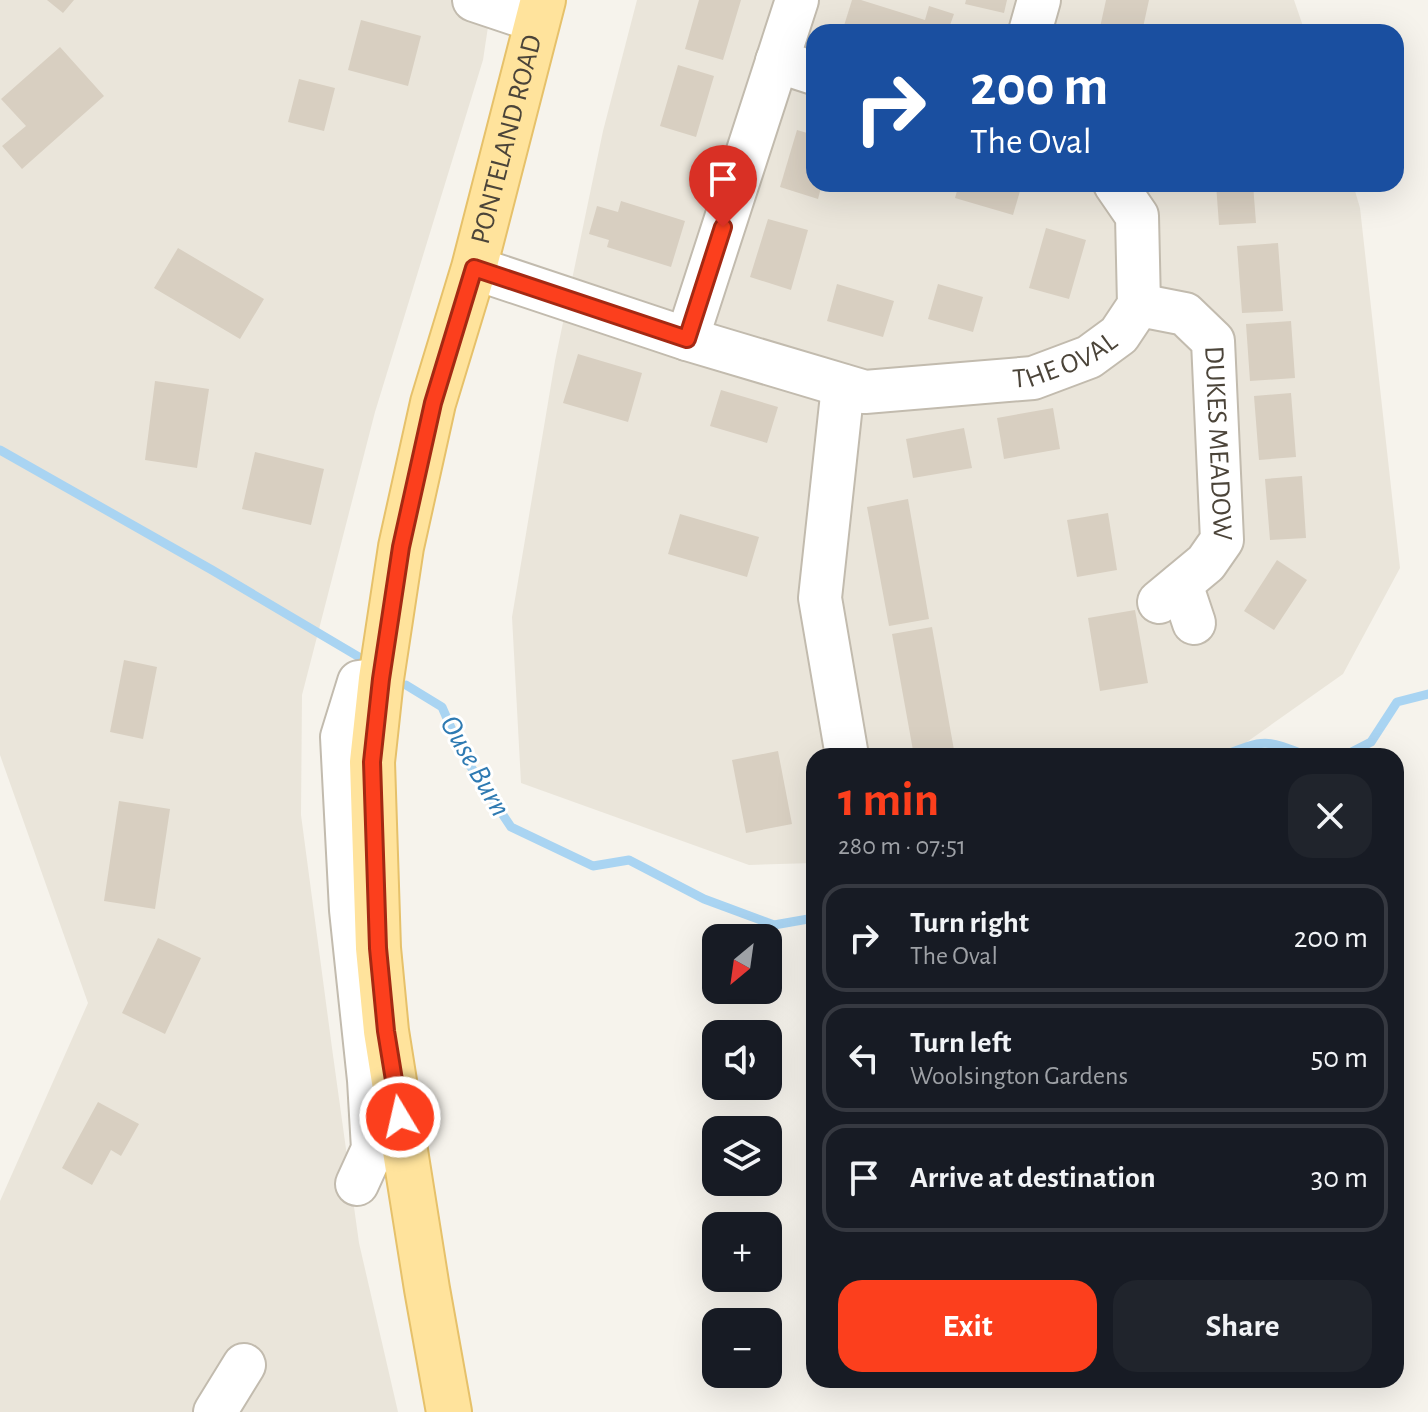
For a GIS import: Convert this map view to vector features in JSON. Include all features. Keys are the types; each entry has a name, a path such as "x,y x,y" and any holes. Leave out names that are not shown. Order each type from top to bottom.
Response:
{"main road":[{"name":"PONTELAND ROAD","path":"449,1412 386,1031 378,948 372,762 401,547 433,403 474,268 540,11"}],"street":[{"path":"474,0 540,11"},
{"path":"687,339 796,67 797,0"},
{"path":"1032,24 1039,0"},
{"name":"THE OVAL","path":"474,268 687,339 865,392 1033,378 1089,357 1119,335 1139,305 1137,216 1120,192"},
{"name":"DUKES MEADOW","path":"1139,305 1185,314 1213,341 1222,540 1206,563 1170,593 1194,623"},
{"path":"843,386 820,598 826,717 843,748"},
{"path":"357,1184 373,1149 351,910 342,737 359,682 381,679"},
{"path":"215,1412 244,1365"}],"shaded area":[{"path":"0,0 492,0 483,60 375,412 302,695 301,815 332,1048 359,1243 398,1412 0,1412 0,1201 88,1003 0,755"},
{"path":"637,0 1294,0 1302,24 806,24 806,192 1355,192 1360,208 1400,568 1343,674 1238,748 806,748 806,863 749,865 521,783 512,617 555,361 603,131"}],"building":[{"path":"47,0 74,0 63,13"},
{"path":"699,0 741,0 723,60 685,49"},
{"path":"852,0 925,20 929,6 954,14 950,24 844,24"},
{"path":"966,0 1007,0 1004,13 965,4"},
{"path":"1106,0 1149,0 1144,24 1101,24"},
{"path":"361,20 421,36 408,86 348,70"},
{"path":"60,47 104,96 22,169 2,146 26,126 1,99"},
{"path":"678,65 714,76 696,137 660,126"},
{"path":"299,79 335,88 324,131 288,122"},
{"path":"797,130 806,133 806,192 820,192 818,199 780,187"},
{"path":"957,192 1020,192 1013,215 955,198"},
{"path":"1217,192 1254,192 1256,223 1219,225"},
{"path":"621,201 685,221 671,267 607,247 609,240 589,234 597,206 618,212"},
{"path":"768,219 808,230 791,290 750,277"},
{"path":"1046,228 1086,240 1069,299 1029,288"},
{"path":"1278,243 1283,311 1242,313 1237,246"},
{"path":"178,248 264,299 240,339 154,288"},
{"path":"837,284 894,301 883,337 827,321"},
{"path":"938,284 983,297 973,332 928,319"},
{"path":"1291,321 1295,378 1250,381 1246,324"},
{"path":"578,354 642,373 628,422 563,403"},
{"path":"155,381 209,389 197,468 145,460"},
{"path":"721,390 778,407 767,443 710,426"},
{"path":"1291,393 1296,457 1259,460 1254,396"},
{"path":"1053,408 1060,449 1004,459 997,418"},
{"path":"964,428 972,468 913,478 906,439"},
{"path":"255,452 324,469 311,525 242,509"},
{"path":"1302,476 1306,538 1270,540 1265,479"},
{"path":"908,499 929,619 889,626 867,507"},
{"path":"1108,513 1117,570 1077,577 1067,520"},
{"path":"680,514 759,537 747,577 668,554"},
{"path":"1277,560 1307,580 1274,630 1244,611"},
{"path":"1135,610 1148,683 1100,691 1088,618"},
{"path":"932,627 954,748 913,748 892,634"},
{"path":"124,660 157,667 143,739 110,732"},
{"path":"778,751 792,824 746,833 732,760"},
{"path":"119,801 170,809 155,909 104,901"},
{"path":"158,938 201,958 165,1034 122,1013"},
{"path":"98,1102 139,1124 121,1156 111,1150 92,1185 62,1168"}],"waterway":[{"name":"Ouse Burn","path":"0,450 359,657"},
{"name":"Ouse Burn","path":"406,685 442,707 463,755 511,827 593,866 629,860 704,899 774,925 806,919"},
{"name":"Ouse Burn","path":"1359,748 1371,742 1397,702 1428,694"},
{"name":"Ouse Burn","path":"1243,748 1265,743 1287,748"}],"route":[{"path":"400,1117 386,1031 378,948 372,762 401,547 433,403 474,268 687,339 723,227"}]}
